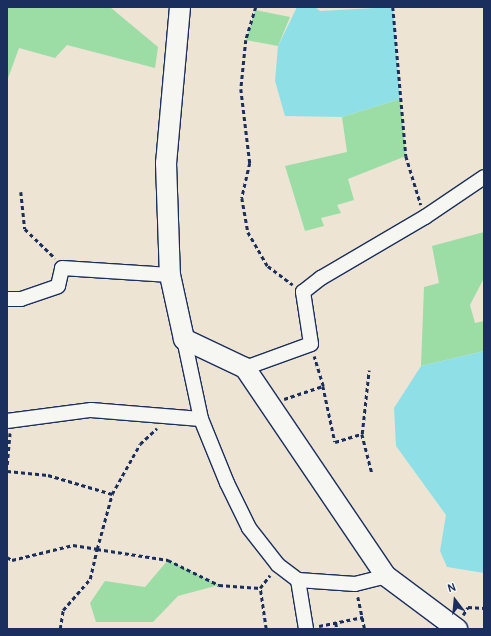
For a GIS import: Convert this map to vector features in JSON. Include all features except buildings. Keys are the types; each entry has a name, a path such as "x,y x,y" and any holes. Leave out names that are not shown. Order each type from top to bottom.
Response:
{"main road":[{"path":"180,7 166,163 170,275 184,339 245,368 271,404 386,576 457,628"}],"street":[{"path":"245,368 311,344 303,292 321,278 424,217 484,177"},
{"path":"7,299 21,299 58,286 62,268 170,275"},
{"path":"184,339 201,419 249,528 278,565 298,580 356,584 386,576"},
{"path":"9,422 91,410 201,419"},
{"path":"298,580 306,629"}],"path":[{"path":"256,7 246,40 241,89 250,163 242,198 248,232 268,266 303,292"},
{"path":"393,7 406,156 424,217"},
{"path":"21,192 25,229 62,268"},
{"path":"311,344 323,386 335,442 362,434"},
{"path":"369,370 362,434 372,473"},
{"path":"271,404 323,386"},
{"path":"60,629 63,610 90,579 112,494 140,444 170,416"},
{"path":"7,465 9,422"},
{"path":"7,471 48,475 112,494"},
{"path":"7,557 12,560 73,545 168,560 219,585 260,588"},
{"path":"266,629 260,588 278,565"},
{"path":"356,584 365,629"},
{"path":"457,628 468,607 484,608"},
{"path":"306,629 362,617"},
{"path":"336,623 337,629"}],"green space":[{"path":"7,7 110,7 158,47 155,68 67,45 55,58 19,48 7,81"},
{"path":"255,10 290,17 278,46 246,40"},
{"path":"400,99 406,156 348,179 354,200 337,205 341,213 321,218 324,226 305,231 285,166 347,152 342,117"},
{"path":"484,232 484,278 470,305 475,323 484,321 484,351 421,366 424,287 439,283 432,246"},
{"path":"168,560 219,585 178,596 153,622 96,622 90,603 105,581 145,587"}],"water":[{"path":"297,7 315,7 320,11 393,7 400,99 342,117 285,116 275,81 278,46"},
{"path":"484,351 484,573 447,567 440,551 446,515 396,446 394,408 421,366"}]}
